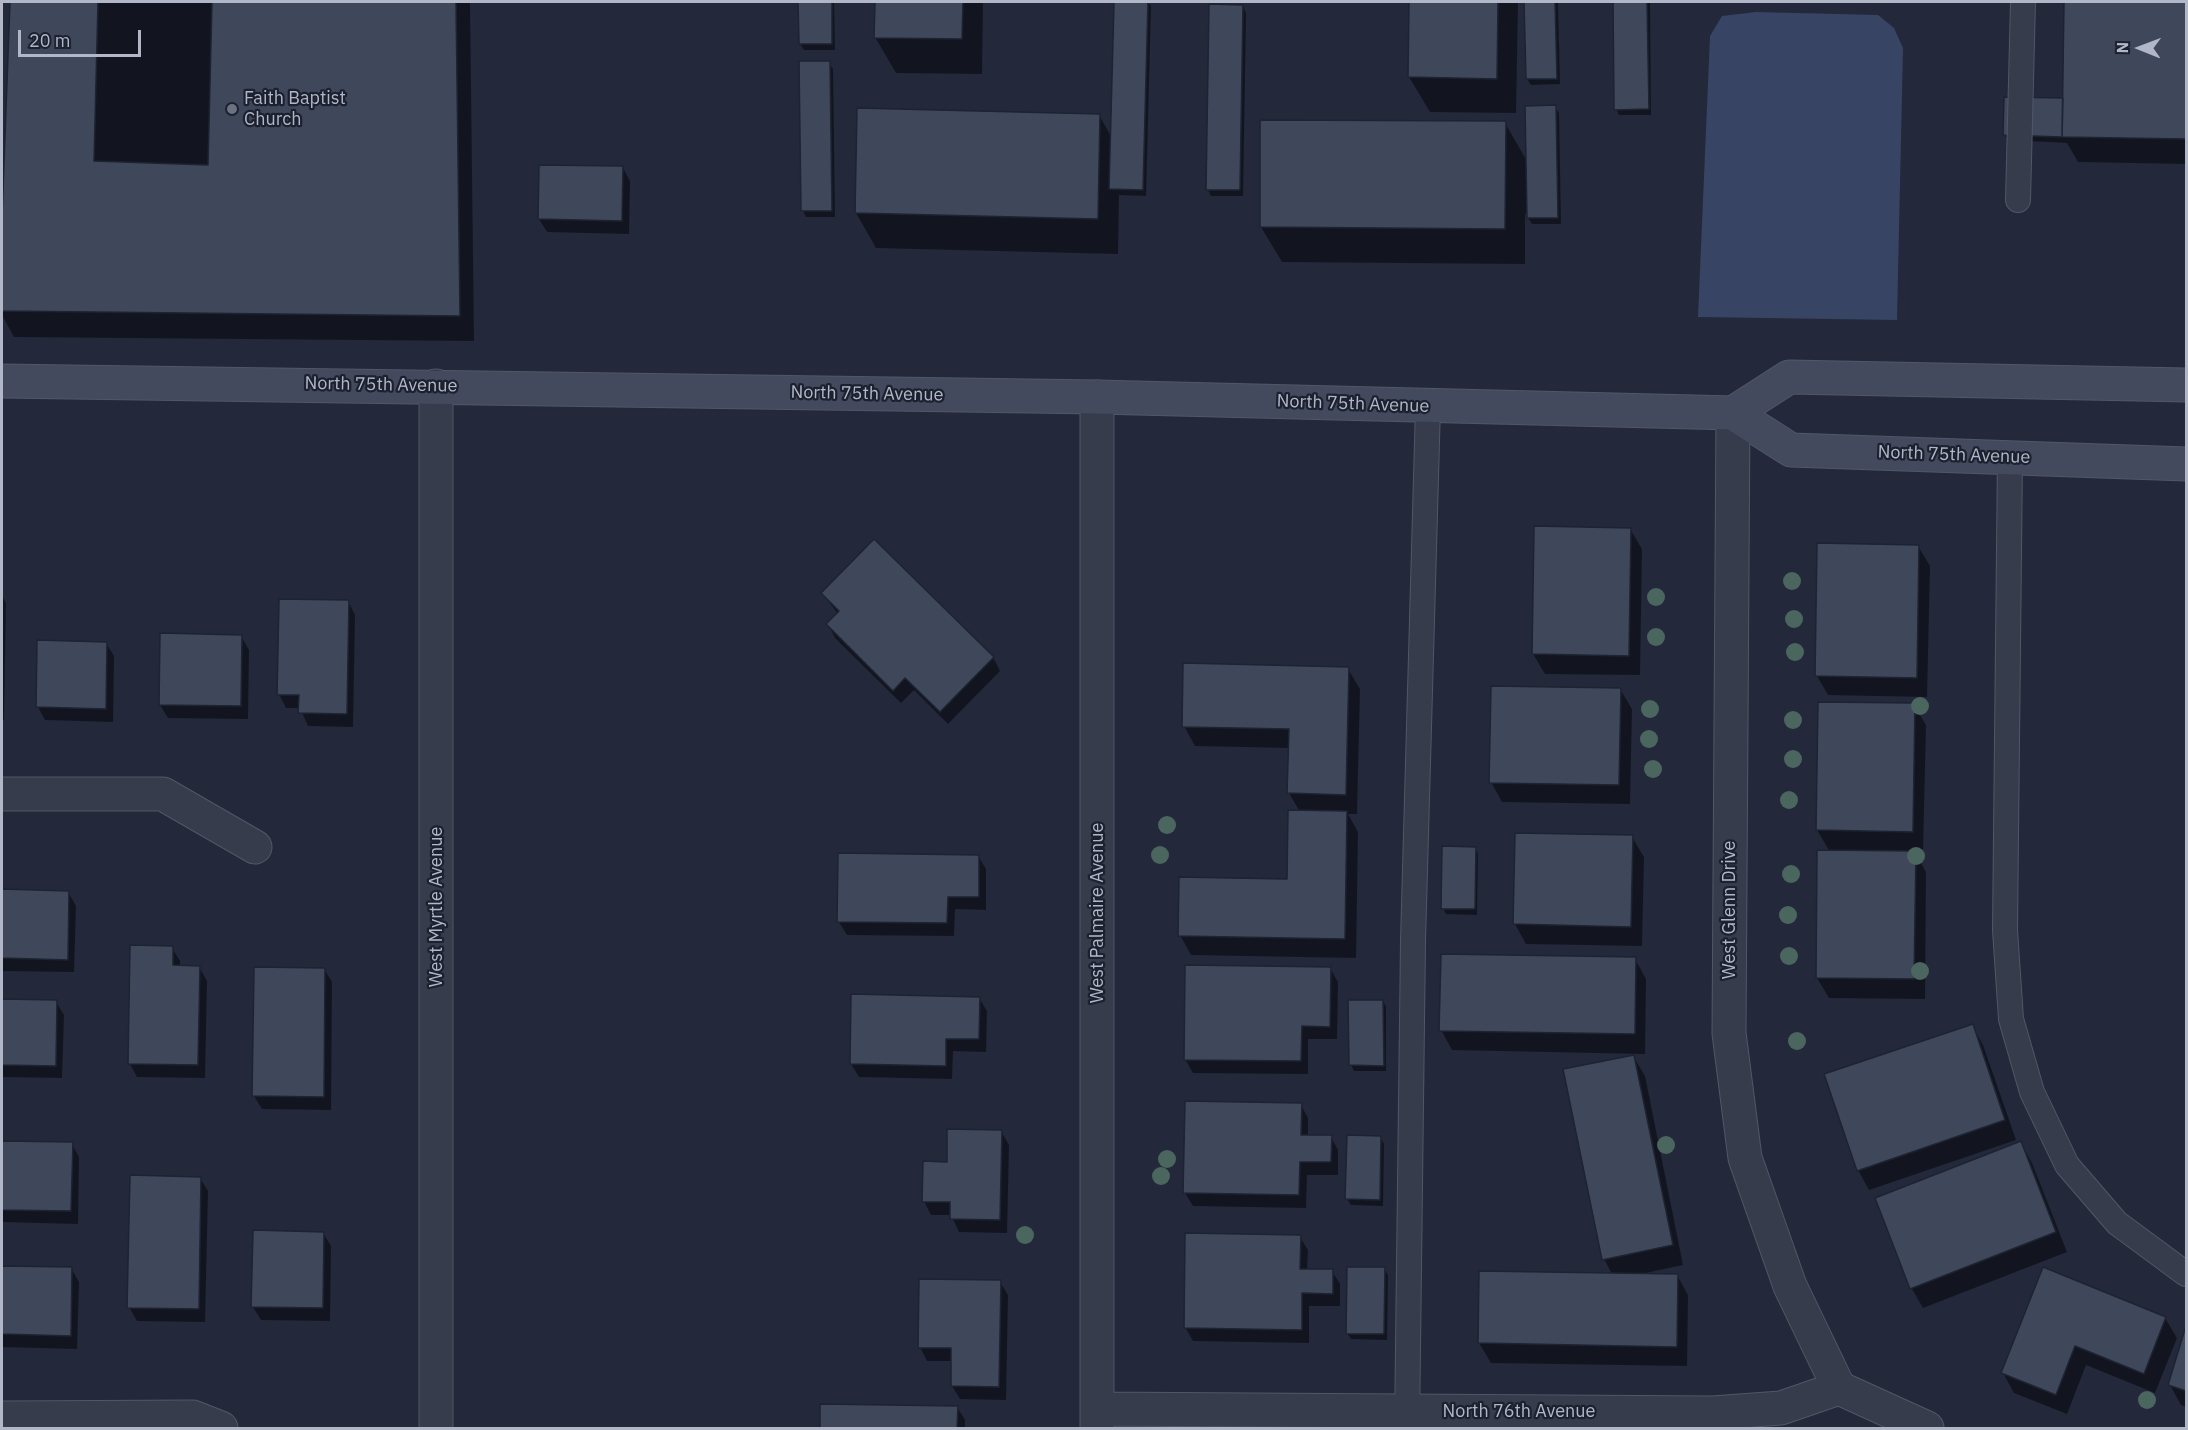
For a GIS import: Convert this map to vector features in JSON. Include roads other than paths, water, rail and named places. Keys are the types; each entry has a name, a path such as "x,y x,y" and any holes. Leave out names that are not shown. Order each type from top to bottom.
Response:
{"main road":[{"path":"1733,413 1789,377 2187,385"},
{"name":"North 75th Avenue","path":"2,381 1097,397 1733,413 1791,450 2187,464"}],"street":[{"name":"West Myrtle Avenue","path":"436,386 436,1428"},
{"name":"West Palmaire Avenue","path":"1097,397 1097,1419"},
{"name":"West Glenn Drive","path":"1733,413 1729,1033 1745,1158 1790,1286 1839,1388"},
{"path":"2,794 163,794 255,847"},
{"name":"North 76th Avenue","path":"1097,1419 1407,1420 1713,1413 1781,1408 1839,1388"},
{"path":"1839,1388 1928,1428"},
{"path":"2,1418 193,1417 220,1428"}],"lane":[{"path":"2018,200 2023,2"},
{"path":"1407,1420 1413,941 1428,406"},
{"path":"2010,456 2005,930 2011,1018 2032,1092 2067,1165 2117,1223 2187,1274"}],"water":[{"path":"1756,12 1878,15 1894,28 1903,48 1897,320 1698,317 1710,36 1722,16"}],"place":[{"name":"Faith Baptist Church","path":"232,109"}]}
